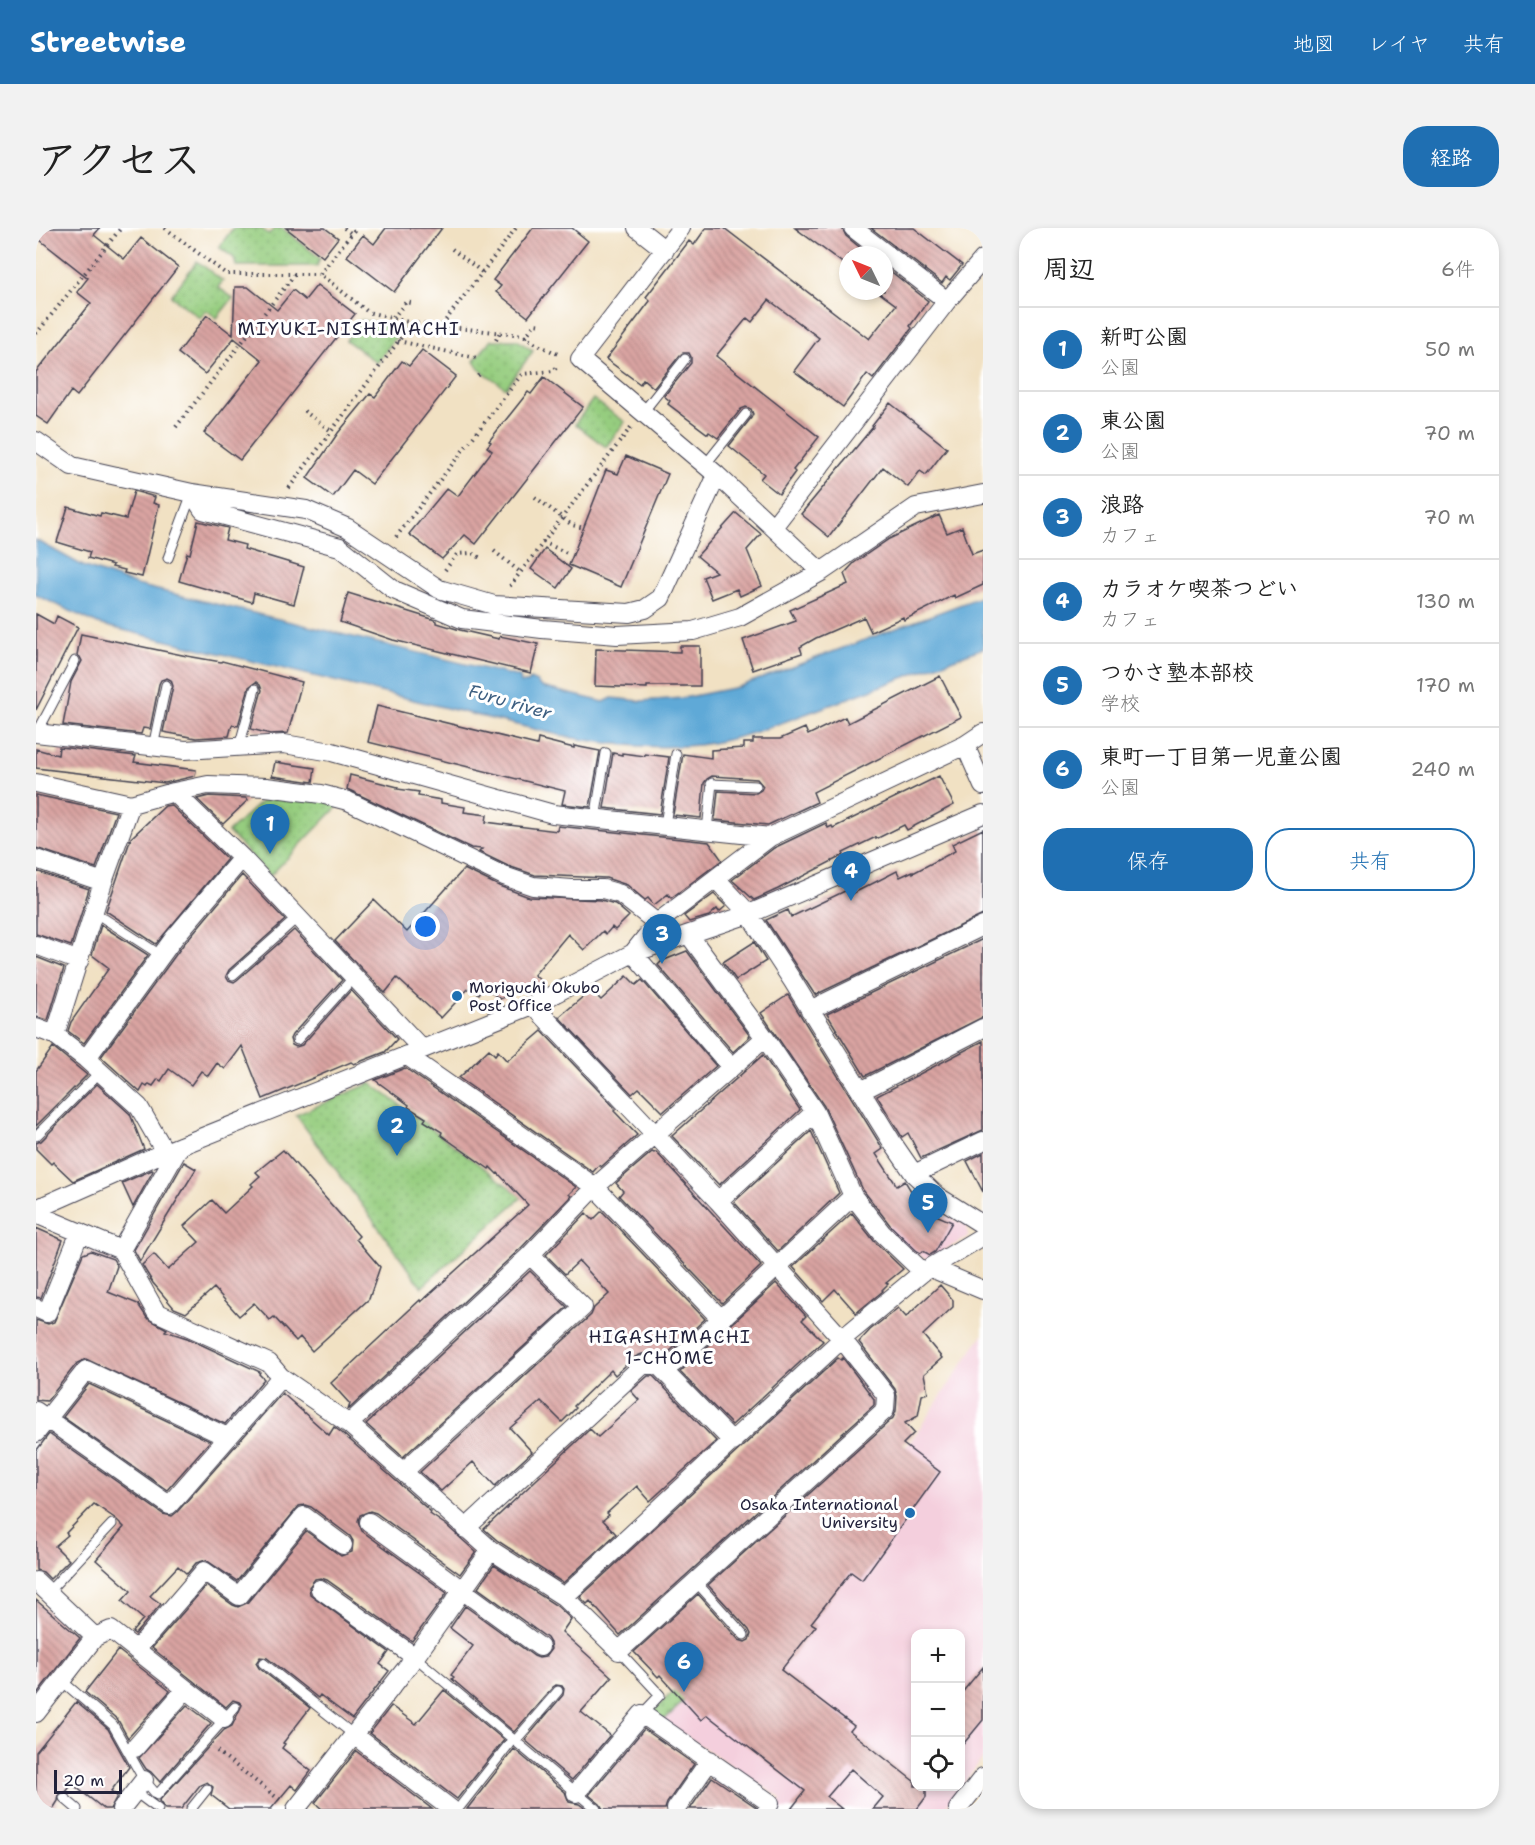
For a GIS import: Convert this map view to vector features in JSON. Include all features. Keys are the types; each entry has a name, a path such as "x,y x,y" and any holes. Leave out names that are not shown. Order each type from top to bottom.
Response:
{"street":[{"path":"637,228 665,250"},
{"path":"681,228 580,359 711,470 821,572"},
{"path":"853,228 947,301"},
{"path":"772,527 947,301 983,259"},
{"path":"36,441 72,466 192,493 306,510 348,528 439,589 494,605 629,613 645,609 661,598 711,470"},
{"path":"192,493 203,510 340,547 394,590 462,619 530,628 617,635 693,631 740,617 821,572 916,507 983,494"},
{"path":"36,733 185,750 284,744 332,752 553,814 770,837"},
{"path":"633,953 657,923 770,837 965,745 983,733"},
{"path":"965,745 983,786"},
{"path":"36,783 131,804 208,785 266,787 321,794 348,801 504,876 533,886 603,889 620,894 657,923"},
{"path":"174,792 242,858 354,977 414,1052 595,1187 722,1319"},
{"path":"55,1035 103,882 131,804"},
{"path":"36,1212 173,1149 533,1005 633,953 748,914 983,814"},
{"path":"86,1059 162,956 242,858"},
{"path":"36,859 103,882"},
{"path":"716,879 748,914 914,1174 937,1197 983,1225"},
{"path":"810,1010 983,926"},
{"path":"689,935 765,1038 814,1112 853,1196 882,1233 927,1270 983,1290"},
{"path":"36,945 79,961"},
{"path":"633,953 731,1067"},
{"path":"36,1212 121,1250 156,1311 269,1363 281,1377 349,1424 491,1550 564,1598 619,1651 885,1410 886,1395 842,1339 718,1201 533,1005"},
{"path":"36,1028 55,1035 86,1059 139,1107 173,1149"},
{"path":"861,1091 983,1028"},
{"path":"349,1424 530,1255 595,1187 765,1038"},
{"path":"718,1201 814,1112"},
{"path":"914,1174 983,1141"},
{"path":"121,1250 173,1149"},
{"path":"465,1529 643,1365 674,1363 853,1196"},
{"path":"36,1308 47,1313 80,1232"},
{"path":"564,1598 842,1339 927,1270 983,1236"},
{"path":"403,1472 583,1307 530,1255"},
{"path":"658,1365 733,1442"},
{"path":"226,1437 86,1370 40,1420 169,1504 281,1377"},
{"path":"136,1650 204,1571 239,1596 304,1516 343,1545"},
{"path":"369,1522 540,1647"},
{"path":"294,1807 415,1657 491,1550"},
{"path":"42,1587 95,1637"},
{"path":"320,1589 415,1657"},
{"path":"36,1713 95,1637 111,1630 186,1689 229,1713"},
{"path":"132,1752 186,1689"},
{"path":"576,1793 642,1714 770,1803 767,1809"},
{"path":"354,1735 451,1809"},
{"path":"676,1809 710,1760"},
{"path":"958,1809 983,1777"},
{"path":"121,1809 140,1786"}],"lane":[{"path":"643,412 685,358"},
{"path":"711,470 746,414"},
{"path":"168,558 192,493"},
{"path":"36,733 75,661"},
{"path":"153,747 166,685"},
{"path":"239,747 255,689"},
{"path":"595,819 606,753"},
{"path":"664,825 676,754"},
{"path":"707,830 711,784 756,786"},
{"path":"94,912 162,956"},
{"path":"232,975 298,917"},
{"path":"297,1040 354,977"},
{"path":"36,1136 100,1072"},
{"path":"42,1587 112,1524"},
{"path":"696,1582 744,1635"},
{"path":"619,1651 660,1695 642,1714"},
{"path":"415,1657 596,1809"},
{"path":"263,1663 354,1735"},
{"path":"62,1681 113,1725 132,1752 140,1786 158,1809"},
{"path":"458,1809 514,1740 558,1691"},
{"path":"140,1786 157,1795 229,1713"},
{"path":"194,1808 207,1789"},
{"path":"64,1798 77,1809"}],"path":[{"path":"36,334 120,228"},
{"path":"165,228 226,274 320,274 368,312 412,323 522,334 560,355"},
{"path":"344,228 352,234"},
{"path":"320,274 356,228"},
{"path":"441,326 516,228"},
{"path":"452,249 482,272"},
{"path":"176,427 296,274"},
{"path":"393,318 406,302 411,303"},
{"path":"276,505 412,323"},
{"path":"525,337 535,324 542,325"},
{"path":"496,340 500,332"},
{"path":"398,341 477,358"},
{"path":"384,552 522,374 553,371 558,366"},
{"path":"478,376 481,371"},
{"path":"304,411 331,431"},
{"path":"494,605 643,412"},
{"path":"535,497 572,525 584,528"},
{"path":"543,542 567,553"},
{"path":"494,551 520,572"},
{"path":"433,585 457,554 471,553 483,560"},
{"path":"205,1741 294,1807"}],"shaded area":[{"path":"922,1203 967,1226 968,1237 927,1260 896,1242 885,1228"},
{"name":"Osaka International University","path":"983,1334 983,1758 965,1782 965,1629 911,1629 911,1791 958,1791 944,1809 774,1809 781,1798 663,1721 757,1633 762,1585 910,1442"}],"green space":[{"path":"233,228 260,228 269,234 275,228 282,228 320,258 317,266 236,266 234,258 219,247"},
{"path":"197,261 223,281 218,287 233,298 217,318 206,310 200,318 171,296"},
{"path":"361,320 403,327 377,363 346,340"},
{"path":"491,340 517,340 533,351 506,388 479,369 474,361"},
{"path":"593,399 625,422 606,447 575,424"},
{"path":"271,793 341,803 270,876 228,832"},
{"path":"371,1083 522,1197 422,1287 296,1115"},
{"path":"704,1662 714,1673 663,1721 656,1716 654,1710"}],"water":[{"name":"Furu river","path":"36,540 83,566 137,585 520,677 521,683 528,683 530,679 541,687 604,702 612,698 641,701 683,698 738,687 983,596 983,648 741,736 712,743 676,747 621,745 567,737 98,624 36,595"}],"building":[{"path":"36,228 100,228 94,235 124,259 141,238 178,267 77,396 71,391 48,424 36,416 36,372 91,303 77,292 88,278 36,237"},
{"path":"286,228 325,228 338,238 323,257"},
{"path":"386,228 442,228 394,292 347,256 363,235 374,244"},
{"path":"533,228 572,228 588,241 528,317 496,292 501,286 493,280"},
{"path":"706,228 724,228 869,339 896,305 889,300 893,300 893,273 928,301 910,326 912,328 873,379 867,374 843,407 794,371 819,338 769,300 752,322 747,318 716,356 819,437 793,470 795,472 779,494 760,479 764,474 729,446 751,418 753,414 751,409 746,407 741,409 718,438 709,432 708,434 668,404 670,401 664,396 691,363 689,353 680,355 654,388 643,379 640,384 606,359 650,301 646,297 689,241 694,245"},
{"path":"795,228 842,228 846,236 858,246 839,246 839,260"},
{"path":"871,228 914,228 962,265 950,280 946,277 942,283"},
{"path":"317,285 355,314 240,460 204,433 262,360 234,338 205,374 178,353 207,315 233,335 235,287 248,287 277,310 293,290 305,300"},
{"path":"422,350 456,376 372,484 353,470 333,497 307,478 338,433 370,394 375,397 402,361 409,366"},
{"path":"544,377 583,407 476,544 465,535 442,559 409,534 447,488 458,496 492,451 487,447 491,442 489,441 528,392 531,394"},
{"path":"890,403 947,448 926,475 920,471 908,487 883,467 829,537 801,514"},
{"path":"626,456 668,474 621,587 569,565 606,470 618,474"},
{"path":"134,491 155,497 153,503 159,505 142,577 124,573 125,570 112,567 113,565 88,558 90,552 57,542 68,507 100,516 101,513 126,519"},
{"path":"736,513 761,534 747,550 762,586 740,596 737,589 712,599 703,577 716,572 697,556"},
{"path":"939,515 947,533 962,527 972,554 983,550 983,585 955,598 954,595 904,620 903,617 871,632 864,617 800,647 802,653 753,670 743,640 796,621 790,610 848,584 844,574 854,563 889,539"},
{"path":"198,521 228,528 225,540 245,545 244,549 304,567 294,604 254,593 252,602 179,581 187,553 190,554"},
{"path":"545,549 571,569 558,588 531,569"},
{"path":"348,593 460,630 499,639 500,636 538,644 531,673 393,640 340,622"},
{"path":"36,614 54,624 57,616 78,627 36,710"},
{"path":"81,634 222,661 302,682 288,733 270,734 251,729 262,690 256,682 249,687 238,726 232,725 229,736 196,738 163,732 173,686 171,680 167,678 161,680 159,684 150,729 143,728 141,734 63,725 71,682 82,661 77,655"},
{"path":"680,646 700,646 700,686 647,686 647,688 595,686 596,649 680,652"},
{"path":"940,676 961,717 813,792 817,802 768,825 715,820 718,791 756,793 763,786 757,779 712,776 704,783 701,818 673,815 683,754 711,758 711,750 744,748 744,743 753,743 753,739 780,739 805,728 808,735 845,717 848,723"},
{"path":"377,706 537,745 538,739 574,748 574,746 600,751 590,807 562,804 565,791 368,742"},
{"path":"59,747 136,756 134,762 196,770 195,776 165,783 36,768 36,749 58,755"},
{"path":"613,753 669,757 660,814 604,808"},
{"path":"275,762 315,768 313,782 272,776"},
{"path":"350,775 398,787 397,789 419,792 418,796 441,800 441,803 465,807 464,812 487,815 486,822 557,831 558,826 709,842 722,860 671,898 668,894 654,905 648,898 645,900 627,885 606,878 535,875 508,866 479,852 482,849 471,848 347,789"},
{"path":"939,776 954,805 907,830 904,825 876,839 876,837 754,900 732,880 774,848 826,823 828,828 832,826 833,828"},
{"path":"36,795 116,812 96,868 36,848"},
{"path":"209,796 248,800 223,824 197,799"},
{"path":"171,805 227,859 156,944 106,911 131,838 165,806"},
{"path":"983,829 983,915 815,995 766,920 788,910 791,917 847,890 850,895 897,871 900,877 913,871 913,873 955,851 952,844"},
{"path":"464,869 529,897 601,900 615,904 629,916 615,930 612,927 606,934 603,931 584,950 568,934 534,975 542,982 500,999 484,987 479,994 470,987 441,1018 397,978 385,993 335,941 374,900 407,932"},
{"path":"36,871 89,889 71,946 36,934"},
{"path":"242,875 285,920 229,970 226,976 228,980 234,982 237,980 294,930 342,980 292,1035 290,1039 292,1045 296,1047 302,1045 351,990 397,1039 385,1052 354,1064 351,1062 263,1099 242,1046 225,1069 217,1063 208,1076 201,1071 191,1085 169,1069 161,1081 158,1079 153,1086 144,1085 140,1092 101,1057 183,945"},
{"path":"714,894 726,906 719,912 717,909 709,916 689,922 684,916"},
{"path":"101,925 148,955 84,1043 68,1031 71,1022 109,968 92,955"},
{"path":"983,939 983,1017 865,1076 827,1014"},
{"path":"754,942 766,961 736,980 723,962"},
{"path":"687,951 750,1036 733,1052 658,965 662,961"},
{"path":"36,957 64,968 48,1020 36,1017"},
{"path":"627,976 636,985 642,980 716,1066 663,1112 639,1088 632,1094 559,1017 591,990 601,1000"},
{"path":"788,995 883,1149 876,1154 897,1186 905,1181 922,1209 952,1222 935,1252 930,1255 917,1251 890,1225 863,1190 824,1106 761,1013"},
{"path":"542,1031 616,1109 614,1111 637,1135 593,1172 459,1078 489,1049 495,1055 498,1051 507,1061"},
{"path":"983,1041 983,1130 921,1158 908,1133 902,1137 877,1096"},
{"path":"53,1047 87,1075 36,1126 36,1071"},
{"path":"763,1055 800,1110 719,1185 672,1136"},
{"path":"405,1068 576,1187 569,1194 571,1196 522,1247 348,1410 350,1404 331,1383 420,1300 421,1302 528,1205 498,1173 441,1135 442,1132 424,1121 426,1118 408,1107 409,1105 375,1080"},
{"path":"97,1084 130,1114 144,1149 73,1181 36,1149 36,1143 41,1141"},
{"path":"811,1131 839,1193 778,1251 734,1202"},
{"path":"283,1150 359,1236 356,1239 380,1267 369,1299 312,1351 300,1337 296,1341 274,1317 270,1320 254,1303 239,1316 214,1288 186,1313 174,1308 153,1283 142,1265 154,1254 168,1270 199,1242 184,1226 212,1200 224,1213 253,1186 251,1184 260,1176 256,1172"},
{"path":"652,1152 656,1152 761,1266 722,1303 619,1196 623,1191 616,1183"},
{"path":"983,1153 983,1192 967,1161"},
{"path":"184,1162 196,1169 140,1261 134,1250"},
{"path":"153,1171 133,1207 122,1183"},
{"path":"602,1211 705,1319 669,1352 642,1354 635,1357 615,1375 611,1370 574,1406 576,1408 562,1422 541,1401 510,1428 532,1452 495,1486 473,1462 441,1491 420,1472 591,1315 594,1308 609,1294 579,1261 565,1274 546,1255 586,1213 593,1220"},
{"path":"852,1213 874,1241 903,1269 886,1283 888,1284 883,1291 856,1313 835,1289 823,1301 793,1267"},
{"path":"36,1228 63,1240 41,1298 36,1297"},
{"path":"91,1251 113,1259 117,1266 108,1292 138,1304 147,1318 167,1329 165,1331 187,1338 260,1372 259,1374 264,1379 225,1424 86,1359 77,1363 47,1401 36,1400 36,1320 48,1324 54,1322 83,1254"},
{"path":"530,1271 567,1307 403,1457 366,1424"},
{"path":"776,1283 806,1316 802,1320 823,1341 732,1425 680,1372"},
{"path":"940,1285 953,1300 953,1307 923,1335 942,1358 924,1374 928,1393 922,1395 918,1416 905,1423 914,1433 903,1444 940,1472 862,1580 851,1572 811,1623 816,1626 781,1670 854,1726 850,1731 911,1779 911,1791 926,1791 926,1797 917,1809 873,1809 883,1797 851,1769 827,1797 842,1809 791,1809 805,1791 707,1715 701,1720 660,1675 658,1677 634,1652 698,1594 739,1640 745,1642 749,1640 751,1634 749,1630 708,1585 893,1418 896,1411 895,1389 859,1342 870,1330 898,1308 906,1317"},
{"path":"838,1358 841,1360 843,1358 874,1399 874,1405 620,1635 590,1601 587,1604 580,1597"},
{"path":"648,1376 653,1376 716,1441 650,1501 637,1486 607,1513 609,1515 603,1520 616,1534 563,1583 498,1541 484,1529 590,1429 598,1437 639,1400 631,1391"},
{"path":"89,1384 210,1441 167,1490 63,1417"},
{"path":"282,1393 329,1435 334,1427 342,1433 431,1512 430,1514 476,1552 460,1574 376,1513 370,1511 360,1515 358,1521 362,1531 447,1593 412,1641 327,1580 315,1579 309,1587 310,1594 389,1652 380,1664 389,1671 352,1719 320,1695 318,1698 267,1658 260,1657 256,1663 259,1668 310,1708 283,1743 285,1744 282,1748 311,1771 297,1790 291,1785 271,1809 229,1809 211,1795 213,1787 207,1782 200,1785 181,1809 165,1809 159,1801 224,1730 232,1726 242,1705 233,1700 226,1707 152,1648 206,1586 233,1605 238,1607 247,1603 306,1531 341,1556 352,1552 353,1541 350,1536 311,1507 299,1506 237,1581 206,1560 196,1563 187,1574 178,1566 150,1596 161,1604 135,1634 132,1632 143,1619 122,1601 131,1591 96,1560 124,1527 94,1504 66,1533 68,1535 55,1546 69,1560 50,1579 43,1572 36,1570 36,1451 49,1434 163,1514 172,1516"},
{"path":"494,1565 557,1606 571,1619 562,1632 612,1677 581,1712 610,1735 572,1780 525,1740 563,1695 562,1686 553,1687 514,1732 452,1679 454,1677 451,1675 473,1646 450,1628 465,1606 534,1656 545,1657 551,1649 547,1638 478,1588"},
{"path":"36,1600 80,1638 36,1695"},
{"path":"118,1650 170,1691 128,1738 118,1720 85,1692"},
{"path":"983,1667 983,1720 965,1742 965,1737 965,1689"},
{"path":"444,1690 504,1740 457,1799 370,1733 391,1706 416,1724"},
{"path":"76,1702 108,1729 129,1767 111,1791 117,1796 110,1809 104,1809 72,1784 66,1792 59,1794 53,1809 36,1809 36,1752"},
{"path":"187,1705 211,1723 160,1782 146,1769 139,1758"},
{"path":"644,1729 694,1764 665,1809 603,1809 589,1795"},
{"path":"514,1749 565,1792 569,1802 579,1804 586,1809 467,1809"},
{"path":"356,1751 432,1809 322,1809 315,1803"},
{"path":"712,1777 756,1807 756,1809 690,1809"}],"place":[{"name":"新町公園","path":"270,854"},
{"name":"カラオケ喫茶つどい","path":"851,901"},
{"name":"浪路","path":"662,964"},
{"name":"Moriguchi Okubo Post Office","path":"457,996"},
{"name":"東公園","path":"397,1156"},
{"name":"つかさ塾本部校","path":"928,1233"},
{"name":"Osaka International University","path":"910,1513"},
{"name":"東町一丁目第一児童公園","path":"684,1692"}],"district":[{"name":"MIYUKI-NISHIMACHI","path":"349,329"},
{"name":"HIGASHIMACHI 1-CHOME","path":"670,1347"}]}
